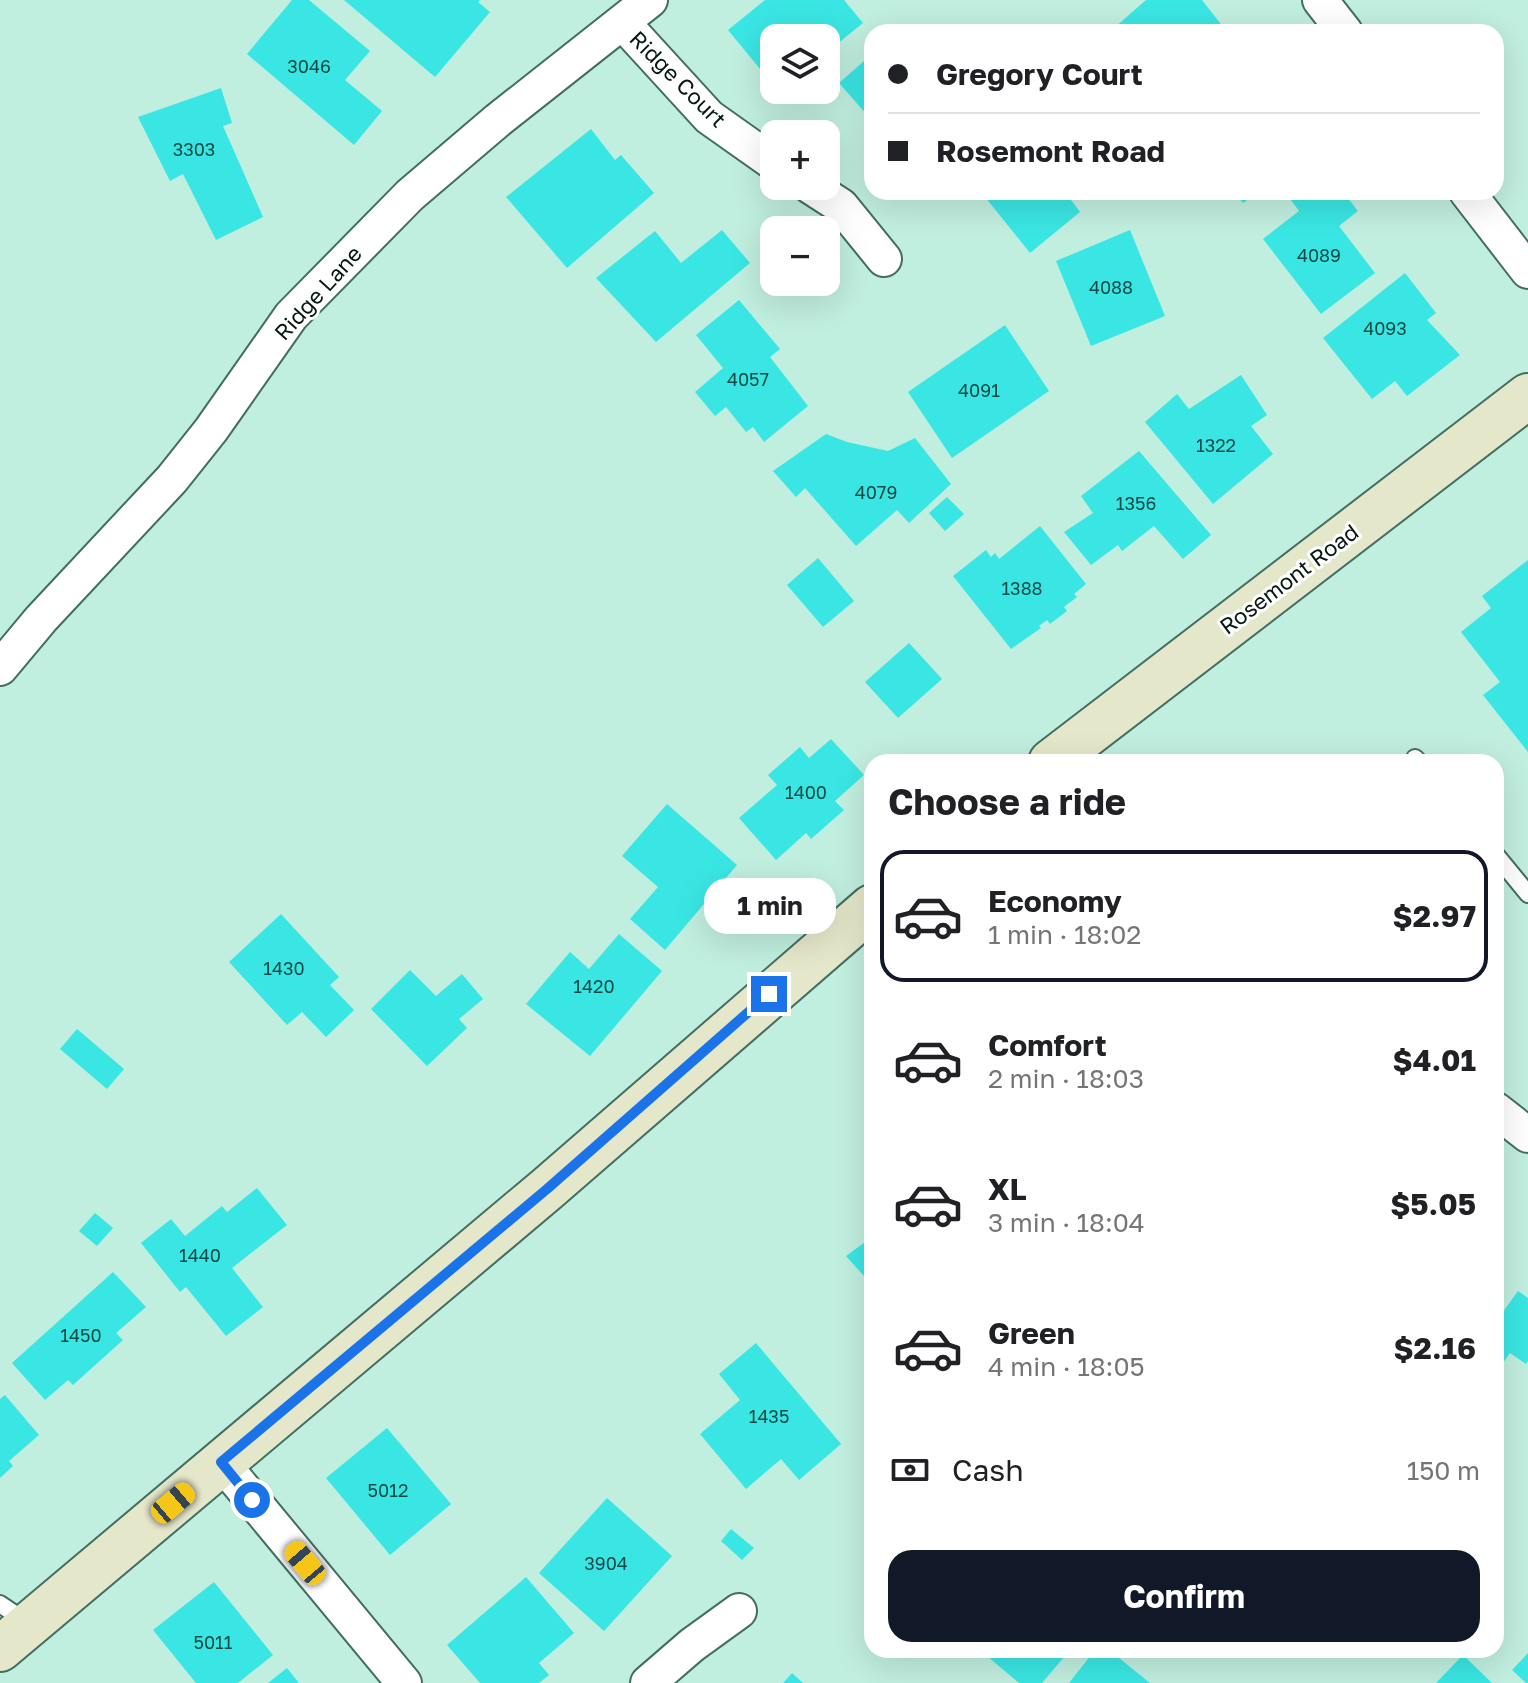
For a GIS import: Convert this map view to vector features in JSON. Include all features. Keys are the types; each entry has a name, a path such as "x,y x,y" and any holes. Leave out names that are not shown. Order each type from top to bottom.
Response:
{"main road":[{"name":"Rosemont Road","path":"1074,754 1528,396"},
{"path":"10,1626 221,1462 547,1189 864,914"}],"street":[{"name":"Ridge Lane","path":"0,668 41,619 172,479 211,430 291,316 410,195 498,120 650,0"},
{"path":"1320,0 1339,24"},
{"name":"Ridge Court","path":"623,23 709,117 760,153"},
{"path":"832,200 841,206 884,259"},
{"path":"1473,200 1528,271"},
{"path":"1504,1116 1528,1135"},
{"path":"221,1462 404,1683"},
{"path":"648,1683 692,1645 739,1611"}],"lane":[{"path":"1504,865 1528,894"}],"building":[{"path":"292,0 309,0 370,51 345,80 382,111 354,145 247,54"},
{"path":"344,0 480,0 478,2 490,12 435,77"},
{"path":"765,0 844,0 863,23 840,42 840,24 760,24 760,69 728,30"},
{"path":"1146,0 1202,0 1221,24 1119,24"},
{"path":"864,61 864,111 840,82"},
{"path":"221,88 232,123 223,126 263,217 216,240 183,174 170,181 138,117"},
{"path":"591,129 615,160 621,155 654,193 567,268 506,197"},
{"path":"987,200 1071,200 1080,212 1030,253"},
{"path":"1291,200 1349,200 1358,211 1339,226 1375,273 1321,314 1263,239 1299,211"},
{"path":"722,230 750,263 656,342 596,278 655,231 681,263"},
{"path":"1130,230 1165,316 1091,346 1056,261"},
{"path":"1405,273 1436,313 1427,320 1460,355 1407,396 1395,381 1372,399 1323,338"},
{"path":"739,300 780,349 770,357 808,406 764,442 753,427 746,432 726,407 715,416 695,392 723,368 696,335"},
{"path":"1005,325 1049,391 952,458 908,392"},
{"path":"1241,375 1267,415 1251,426 1273,454 1213,504 1145,422 1177,394 1189,409"},
{"path":"826,434 888,451 915,438 951,484 909,523 897,510 856,546 805,488 796,497 773,471"},
{"path":"1139,451 1211,535 1183,559 1154,526 1122,551 1118,545 1091,565 1064,532 1093,513 1081,496"},
{"path":"947,497 964,514 945,531 929,513"},
{"path":"1040,526 1086,584 1074,594 1077,597 1064,607 1067,611 1050,624 1047,620 1039,626 1041,628 1011,649 953,576 986,550 991,557 995,553 999,559"},
{"path":"818,558 854,601 823,627 787,585"},
{"path":"1528,560 1528,752 1483,695 1500,682 1461,632 1491,608 1482,596"},
{"path":"909,643 942,679 898,718 865,682"},
{"path":"831,739 864,775 835,801 844,810 811,839 806,833 776,860 739,818 777,785 768,775 800,747 809,758"},
{"path":"667,804 737,865 665,950 630,919 658,887 622,856"},
{"path":"281,914 339,977 330,985 354,1010 326,1037 302,1012 287,1025 229,962"},
{"path":"619,934 662,971 590,1056 526,1004 570,952 589,969"},
{"path":"410,970 436,996 462,974 483,999 459,1019 467,1028 427,1066 371,1009"},
{"path":"77,1029 124,1069 107,1089 60,1049"},
{"path":"257,1188 287,1225 232,1268 263,1307 226,1336 186,1287 180,1292 141,1243 171,1219 185,1236 222,1206 227,1212"},
{"path":"95,1213 113,1228 97,1246 79,1231"},
{"path":"864,1243 864,1276 846,1256"},
{"path":"113,1272 146,1307 116,1333 123,1340 73,1385 68,1380 45,1400 12,1363"},
{"path":"1518,1291 1528,1298 1526,1364 1510,1353 1504,1362 1504,1310"},
{"path":"756,1343 841,1444 799,1480 781,1459 746,1489 700,1434 740,1400 719,1374"},
{"path":"5,1395 39,1435 9,1461 13,1466 0,1478 0,1399"},
{"path":"387,1428 451,1504 390,1555 326,1478"},
{"path":"607,1498 672,1556 604,1631 539,1573"},
{"path":"731,1529 754,1548 742,1560 721,1541"},
{"path":"526,1577 574,1633 539,1663 549,1675 539,1683 480,1683 447,1645"},
{"path":"214,1582 273,1655 238,1683 196,1683 153,1630"},
{"path":"1528,1653 1528,1683 1526,1683 1512,1670"},
{"path":"989,1658 1063,1658 1042,1683 1019,1683"},
{"path":"1089,1658 1119,1658 1150,1683 1069,1683"},
{"path":"1460,1658 1466,1658 1492,1683 1436,1683"},
{"path":"287,1668 299,1683 268,1683"},
{"path":"792,1673 803,1683 783,1683"}],"route":[{"path":"252,1500 221,1462 547,1189 769,994"}]}
